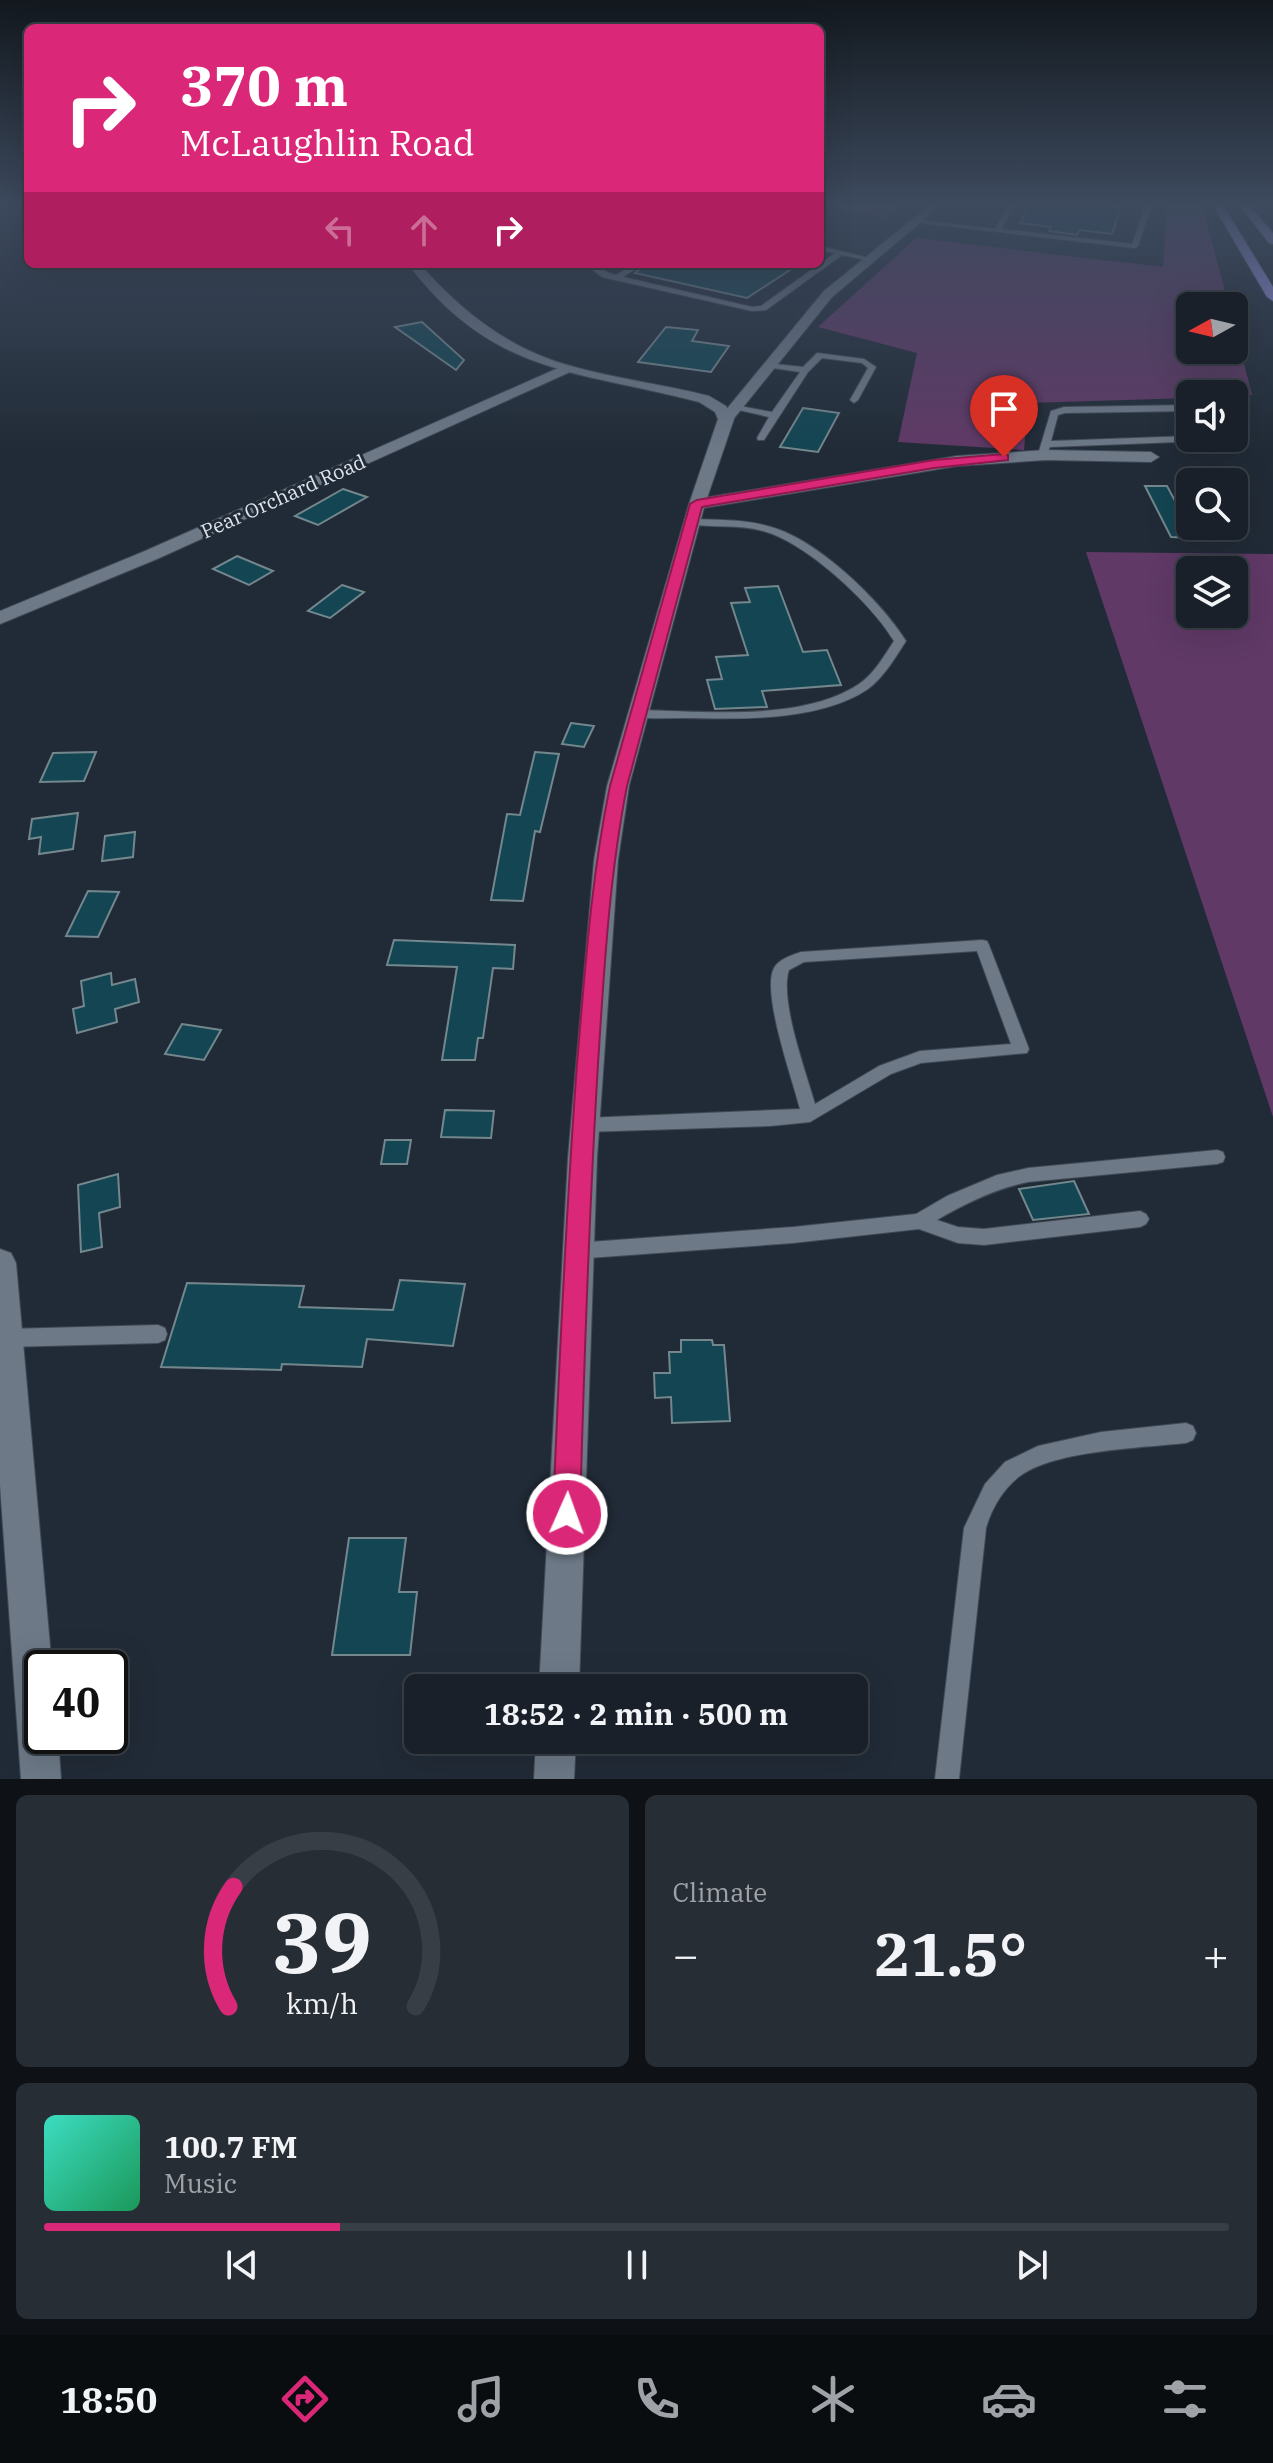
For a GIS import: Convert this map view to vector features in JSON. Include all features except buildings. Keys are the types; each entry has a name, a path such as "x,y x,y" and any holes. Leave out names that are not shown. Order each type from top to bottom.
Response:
{"street":[{"path":"436,288 451,304 491,335 524,354 565,369 704,399 730,414"},
{"path":"560,1674 575,1251 595,958 609,831 694,513 730,414 835,288"},
{"name":"Pear Orchard Road","path":"0,618 151,555 565,369"},
{"path":"694,513 934,464 1044,449 1151,457"},
{"path":"0,1263 41,1779"},
{"path":"554,1779 555,1754"}],"lane":[{"path":"661,288 752,309 763,308 791,288"},
{"path":"761,438 805,370 820,355 864,361 872,367 854,400"},
{"path":"769,365 805,370"},
{"path":"1176,408 1064,410 1054,413 1044,449 1176,441"},
{"path":"730,414 774,415"},
{"path":"638,714 748,714 837,701 862,688 885,665 900,641 893,628 839,573 777,532 694,513"},
{"path":"584,1125 810,1115 885,1070 920,1057 1021,1049 982,945 801,957 785,965 779,972 779,1001 810,1115"},
{"path":"575,1251 777,1236 919,1221 953,1201 1003,1180 1217,1157"},
{"path":"919,1221 958,1235 984,1237 1140,1219"},
{"path":"6,1338 158,1334"},
{"path":"947,1779 975,1528 981,1508 998,1483 1021,1464 1072,1448 1186,1433"}],"shaded area":[{"path":"861,288 1224,288 1225,292 1176,292 1176,364 1244,364 1252,395 1248,395 1248,380 1176,380 1176,398 1028,403 1024,450 898,442 917,353 818,327"},
{"path":"1086,552 1273,554 1273,1117"}],"route":[{"path":"567,1514 577,1221 595,958 609,831 618,786 697,504 934,464 1004,457"}]}
